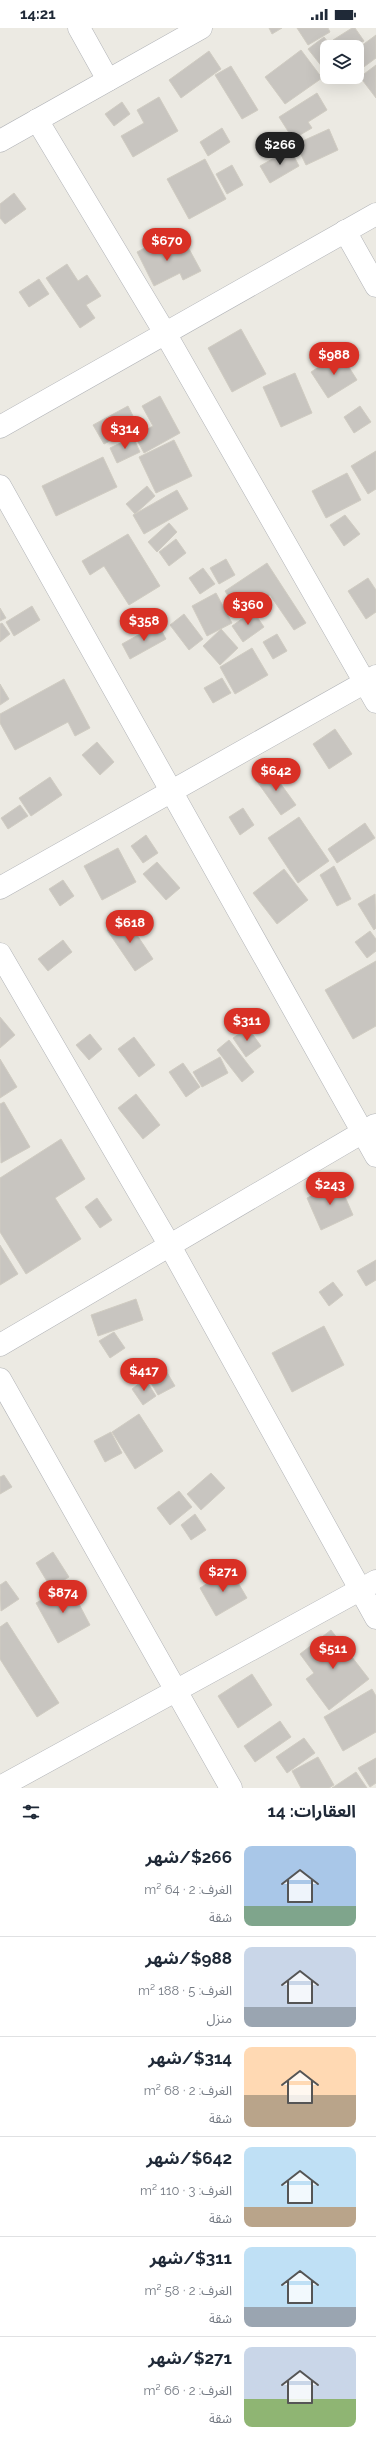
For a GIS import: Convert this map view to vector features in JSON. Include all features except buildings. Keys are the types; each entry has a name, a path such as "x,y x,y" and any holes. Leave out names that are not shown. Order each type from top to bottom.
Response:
{"street":[{"path":"80,28 108,80"},
{"path":"0,141 201,28"},
{"path":"37,120 371,679 376,702"},
{"path":"0,426 376,214"},
{"path":"345,231 376,286"},
{"path":"0,486 171,792 369,1129 376,1156"},
{"path":"0,888 371,679"},
{"path":"0,954 368,1586 376,1618"},
{"path":"0,1345 369,1129"},
{"path":"0,1379 231,1788"},
{"path":"0,1787 368,1586"}]}
